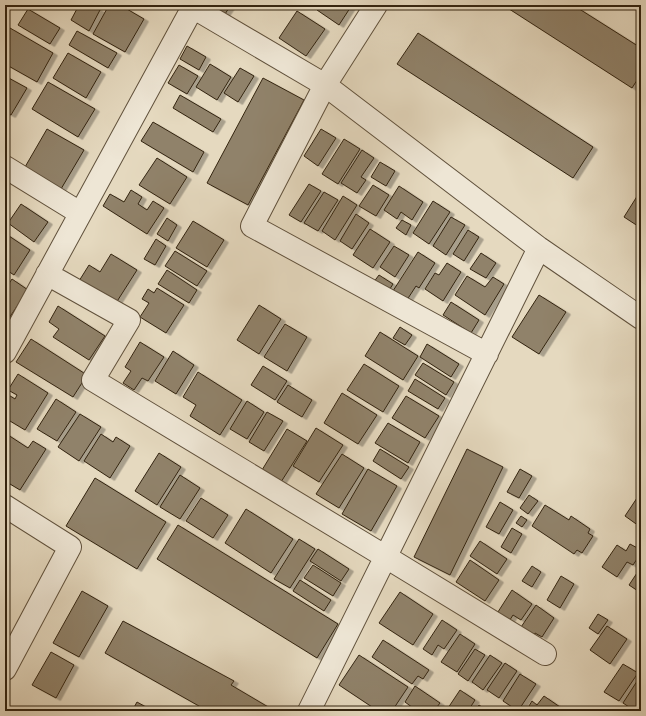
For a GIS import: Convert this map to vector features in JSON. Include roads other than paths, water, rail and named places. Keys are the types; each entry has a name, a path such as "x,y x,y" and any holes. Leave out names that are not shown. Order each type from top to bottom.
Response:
{"street":[{"path":"376,5 325,85 252,226 487,354"},
{"path":"6,346 47,274 191,6 325,85 539,248 641,318"},
{"path":"5,167 80,213"},
{"path":"309,711 539,248"},
{"path":"47,274 129,320 93,380 386,556 545,654"},
{"path":"5,506 70,547 5,669"}]}
